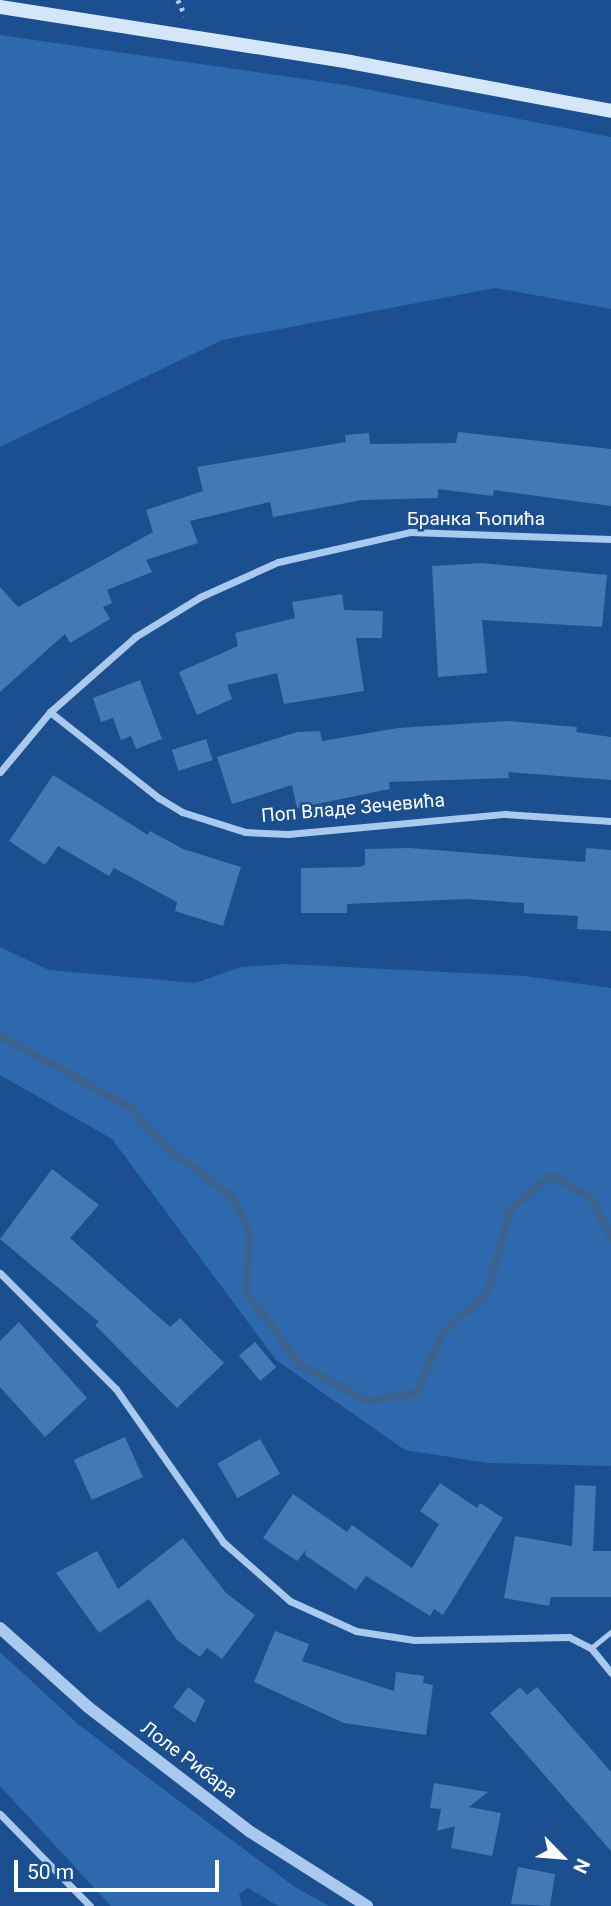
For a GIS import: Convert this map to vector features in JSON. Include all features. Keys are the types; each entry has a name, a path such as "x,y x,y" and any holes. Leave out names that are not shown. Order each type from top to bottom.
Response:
{"main road":[{"path":"0,7 350,62 611,111"}],"street":[{"name":"Бранка Ћопића","path":"0,772 50,712 135,637 200,597 278,562 410,532 611,539"},
{"name":"Поп Владе Зечевића","path":"50,712 159,798 192,816 245,832 288,834 505,814 611,821"},
{"path":"0,1273 116,1389 223,1542 290,1601 330,1622 387,1637 446,1644 569,1637 592,1648 611,1673"},
{"name":"Лоле Рибара","path":"0,1628 88,1707 249,1831 367,1906"},
{"path":"0,1814 90,1906"}],"lane":[{"path":"592,1648 611,1632"}],"shaded area":[{"path":"0,35 345,85 611,137 611,309 495,288 222,340 0,447"},
{"path":"0,947 49,970 195,983 241,967 286,964 524,976 611,988 611,1466 488,1463 405,1450 276,1360 112,1139 0,1075"},
{"path":"0,1652 78,1724 295,1887 329,1906 278,1906 248,1888 239,1894 242,1906 111,1906 0,1786"}],"building":[{"path":"458,432 611,449 611,506 494,490 493,496 438,489 438,498 362,500 273,517 270,502 190,521 198,543 146,560 152,572 107,590 112,603 103,607 110,619 70,643 65,634 0,692 0,587 18,607 153,532 146,510 203,491 197,467 346,442 345,435 369,433 370,444 456,443"},
{"path":"482,563 607,575 602,627 482,620 487,673 438,677 432,566"},
{"path":"342,594 344,610 383,611 382,638 356,638 364,691 284,704 277,673 227,685 232,699 197,715 179,672 238,646 235,633 295,618 292,602"},
{"path":"140,680 162,739 136,749 131,736 121,740 113,718 101,722 93,698"},
{"path":"508,721 577,727 576,732 611,737 611,780 508,772 509,778 389,782 390,789 297,808 292,785 232,804 217,757 297,732 320,731 322,741 398,728"},
{"path":"206,739 213,760 179,771 172,750"},
{"path":"53,775 148,835 150,831 183,849 241,867 223,926 175,911 177,902 114,868 109,876 58,846 45,865 9,841"},
{"path":"409,848 585,862 586,848 611,850 611,931 577,929 578,916 524,913 524,903 466,899 347,904 347,913 301,913 301,868 359,867 365,865 365,849"},
{"path":"52,1169 99,1205 70,1238 170,1327 180,1318 224,1363 177,1408 95,1325 99,1322 0,1239"},
{"path":"19,1322 87,1398 45,1437 0,1387 0,1341"},
{"path":"255,1342 276,1367 260,1381 239,1355"},
{"path":"125,1437 143,1477 92,1500 74,1460"},
{"path":"260,1439 280,1474 238,1498 218,1464"},
{"path":"440,1483 477,1508 480,1503 503,1518 443,1615 434,1609 430,1616 366,1576 356,1590 305,1555 306,1550 297,1561 263,1538 293,1494 347,1532 352,1525 412,1568 439,1524 420,1511"},
{"path":"575,1485 596,1486 593,1551 611,1551 611,1597 551,1597 549,1606 504,1598 515,1536 572,1546"},
{"path":"183,1538 226,1593 255,1615 222,1659 207,1648 200,1657 177,1640 149,1599 99,1633 56,1573 97,1551 118,1589"},
{"path":"275,1631 309,1644 302,1661 394,1691 396,1672 424,1676 423,1683 433,1685 426,1735 344,1723 254,1682"},
{"path":"188,1687 205,1700 195,1723 173,1707"},
{"path":"520,1687 527,1695 537,1687 611,1772 611,1851 490,1713"},
{"path":"434,1783 488,1792 469,1807 501,1813 492,1856 451,1848 455,1826 437,1831 441,1809 430,1808"},
{"path":"518,1867 555,1874 550,1906 511,1904"}],"waterway":[{"path":"0,1036 129,1107 172,1152 233,1198 250,1234 246,1292 300,1365 368,1401 416,1393 443,1332 487,1294 510,1210 552,1175 592,1199 611,1238"}]}
